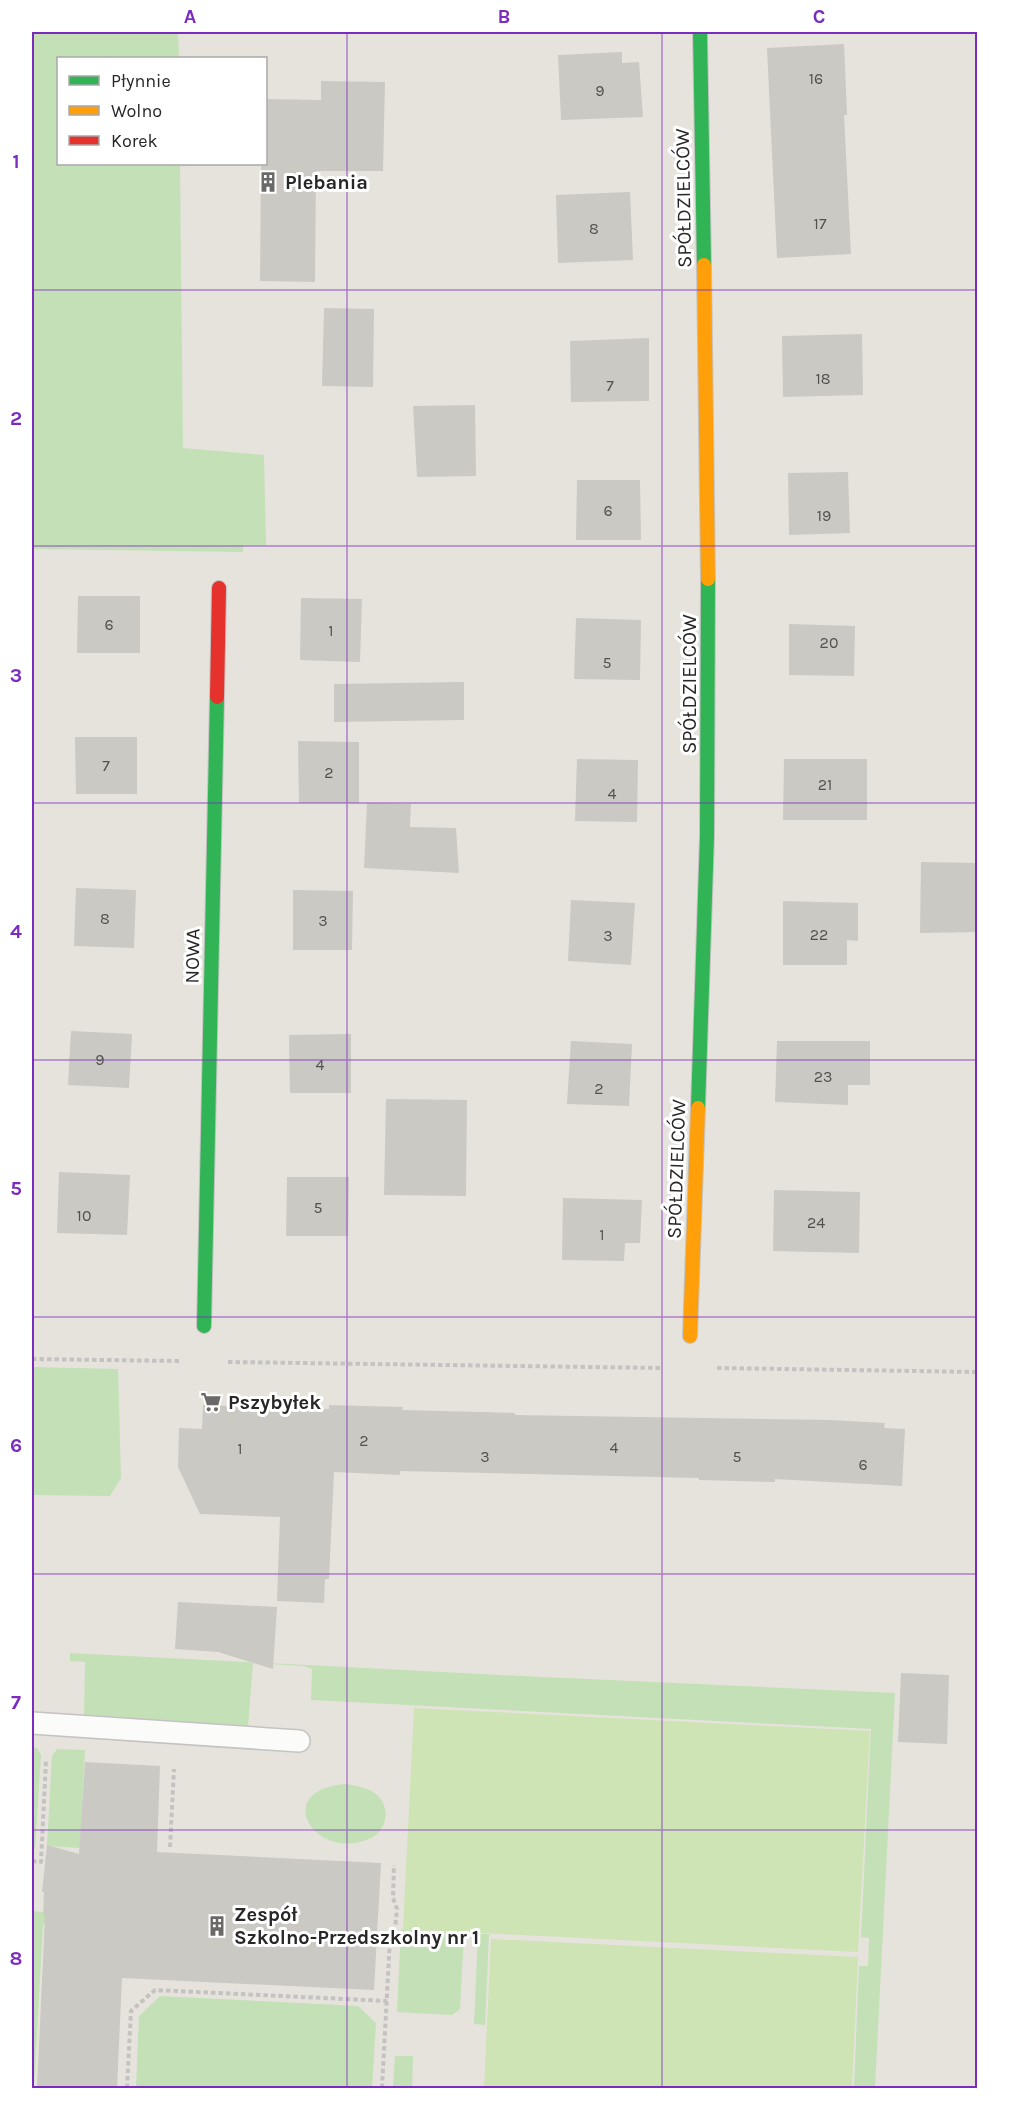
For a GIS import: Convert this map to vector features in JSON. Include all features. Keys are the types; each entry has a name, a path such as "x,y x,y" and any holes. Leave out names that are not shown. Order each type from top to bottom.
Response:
{"street":[{"name":"SPÓŁDZIELCÓW","path":"690,1336 707,848 709,640 700,32"},
{"name":"NOWA","path":"204,1326 219,588"}],"lane":[{"path":"32,1723 300,1741"}],"path":[{"path":"32,1359 187,1361"},
{"path":"223,1361 666,1368"},
{"path":"714,1368 978,1372"},
{"path":"32,1861 40,1862 46,1756"},
{"path":"382,2088 390,1938 395,1929 397,1909 393,1898 394,1865"},
{"path":"127,2088 131,2011 155,1990 387,2001"}],"green space":[{"path":"32,32 178,32 179,57 57,57 57,165 180,165 183,448 264,455 266,545 243,545 243,552 32,549"},
{"path":"32,1367 118,1369 121,1478 110,1496 32,1495"},
{"path":"70,1653 895,1693 875,2088 854,2088 859,1966 868,1966 869,1938 861,1937 871,1729 311,1700 312,1669 304,1666 253,1663 248,1727 84,1717 85,1662 70,1661"},
{"path":"414,1708 870,1731 858,1952 403,1929"},
{"path":"32,1747 37,1748 41,1755 35,1849 32,1848"},
{"path":"57,1749 85,1750 80,1848 47,1846 52,1756"},
{"path":"346,1784 374,1793 384,1806 384,1824 381,1830 371,1838 351,1843 333,1841 319,1834 309,1823 306,1811 310,1799 323,1789"},
{"path":"32,1911 43,1912 45,1916 34,2088 32,2088"},
{"path":"401,1929 464,1933 460,2009 452,2015 397,2012"},
{"path":"478,1934 489,1934 485,2025 474,2024"},
{"path":"491,1939 858,1957 852,2088 484,2088"},
{"path":"160,1996 358,2006 376,2023 372,2088 136,2088 139,2016"},
{"path":"395,2056 413,2056 412,2088 393,2088"}],"building":[{"path":"844,44 847,115 844,115 851,254 777,258 767,48"},
{"path":"622,52 622,63 639,62 643,117 561,120 558,55"},
{"name":"Plebania","path":"321,81 385,82 383,171 316,171 315,282 260,281 261,165 267,165 267,99 321,100"},
{"path":"630,192 633,260 558,263 556,195"},
{"path":"324,308 374,309 373,387 322,386"},
{"path":"862,334 863,395 783,397 782,336"},
{"path":"649,338 649,401 571,402 570,341"},
{"path":"475,405 476,476 417,477 413,406"},
{"path":"848,472 850,533 789,535 788,473"},
{"path":"577,480 640,480 641,540 576,540"},
{"path":"78,596 140,596 140,653 77,653"},
{"path":"301,598 362,599 360,662 300,660"},
{"path":"576,618 641,620 640,680 574,679"},
{"path":"789,624 855,626 854,676 789,675"},
{"path":"464,682 464,720 334,722 334,684"},
{"path":"75,737 137,737 137,794 76,794"},
{"path":"298,741 359,742 359,803 299,803"},
{"path":"577,759 638,760 637,822 575,821"},
{"path":"784,759 867,759 867,820 783,820"},
{"path":"367,803 411,804 410,827 456,828 459,873 364,868"},
{"path":"921,862 978,863 978,932 920,933"},
{"path":"76,888 136,890 134,948 74,946"},
{"path":"293,890 353,891 352,950 293,950"},
{"path":"571,900 635,903 631,965 568,961"},
{"path":"783,901 858,903 858,941 847,940 847,965 783,965"},
{"path":"71,1031 132,1034 129,1088 68,1085"},
{"path":"351,1034 351,1093 290,1093 289,1035"},
{"path":"571,1041 632,1044 629,1106 567,1104"},
{"path":"777,1041 870,1041 870,1085 848,1085 848,1105 775,1102"},
{"path":"386,1099 467,1100 466,1196 384,1195"},
{"path":"59,1172 130,1175 127,1235 57,1233"},
{"path":"287,1177 349,1177 348,1236 286,1236"},
{"path":"774,1190 860,1192 859,1253 773,1251"},
{"path":"563,1198 642,1200 640,1243 625,1243 624,1261 562,1260"},
{"path":"203,1405 329,1409 329,1405 403,1407 402,1410 515,1413 515,1415 885,1423 884,1428 905,1429 902,1486 775,1479 775,1482 400,1471 400,1475 334,1472 329,1579 325,1579 324,1603 277,1601 280,1517 200,1514 178,1467 179,1428 202,1429"},
{"path":"178,1602 277,1607 273,1669 218,1652 175,1649"},
{"path":"901,1673 949,1675 947,1744 898,1742"},
{"name":"Zespół Szkolno-Przedszkolny nr 1","path":"85,1762 160,1766 157,1852 381,1863 374,1990 122,1978 117,2088 37,2088 45,1916 43,1916 44,1892 42,1892 47,1845 79,1854"}],"traffic: fast":[{"path":"700,32 704,265"},
{"path":"698,1108 707,836 708,579"},
{"path":"204,1326 217,697"}],"traffic: slow":[{"path":"704,265 708,579"},
{"path":"690,1336 698,1108"}],"traffic: jam":[{"path":"217,697 219,588"}],"place":[{"name":"Plebania","path":"268,182"},
{"name":"Pszybyłek","path":"211,1402"},
{"name":"Zespół Szkolno-Przedszkolny nr 1","path":"217,1926"}]}
